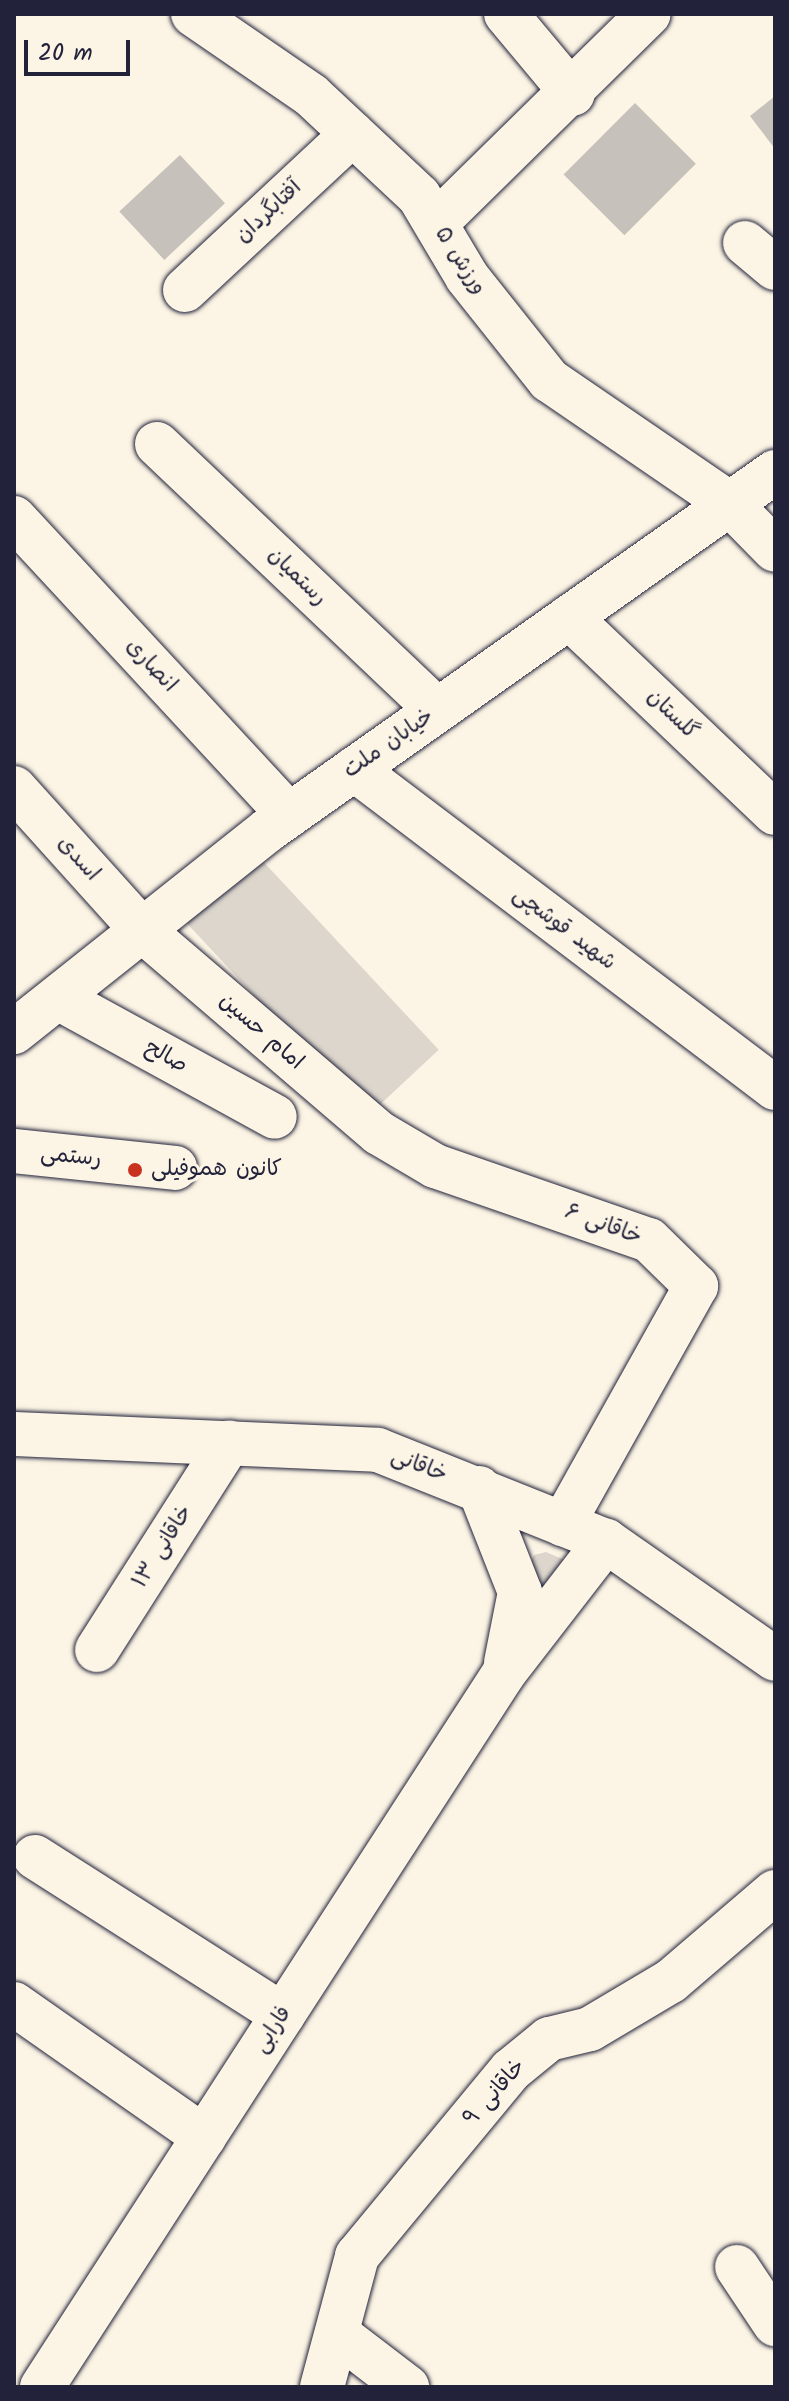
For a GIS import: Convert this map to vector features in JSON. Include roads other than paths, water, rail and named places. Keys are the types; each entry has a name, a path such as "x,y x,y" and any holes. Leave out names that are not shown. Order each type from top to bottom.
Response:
{"street":[{"name":"ورزش ۵","path":"193,14 311,95 419,196 467,277 549,380 730,504 775,550"},
{"path":"506,14 573,94"},
{"path":"436,223 573,94 649,14"},
{"name":"آفتابگردان","path":"185,290 352,134"},
{"name":"رستمیان","path":"157,444 437,710"},
{"name":"خیابان ملت","path":"14,1032 289,815 775,472"},
{"name":"انصاری","path":"14,518 289,815"},
{"name":"گلستان","path":"569,617 775,813"},
{"name":"شهید قوشچی","path":"354,769 775,1088"},
{"name":"اسدی","path":"14,788 142,930"},
{"name":"امام حسین","path":"142,930 379,1133"},
{"name":"صالح","path":"58,998 275,1117"},
{"name":"خاقانی ۶","path":"379,1133 435,1166 649,1240 696,1286 563,1524"},
{"name":"رستمی","path":"14,1151 175,1168"},
{"name":"خاقانی","path":"14,1434 378,1450 606,1541 775,1659"},
{"name":"خاقانی ۱۳","path":"97,1650 229,1443"},
{"name":"فارابی","path":"479,1488 520,1592 504,1673"},
{"name":"فارابی","path":"42,2387 504,1673 606,1541"},
{"path":"35,1857 283,2015"},
{"name":"خاقانی ٩","path":"331,2371 357,2256 511,2070 549,2039 590,2029 671,1981 775,1892"},
{"path":"14,2004 204,2137"},
{"path":"737,2267 775,2324"},
{"path":"331,2371 407,2387"}],"place":[{"name":"کانون هموفیلی","path":"135,1170"}]}
